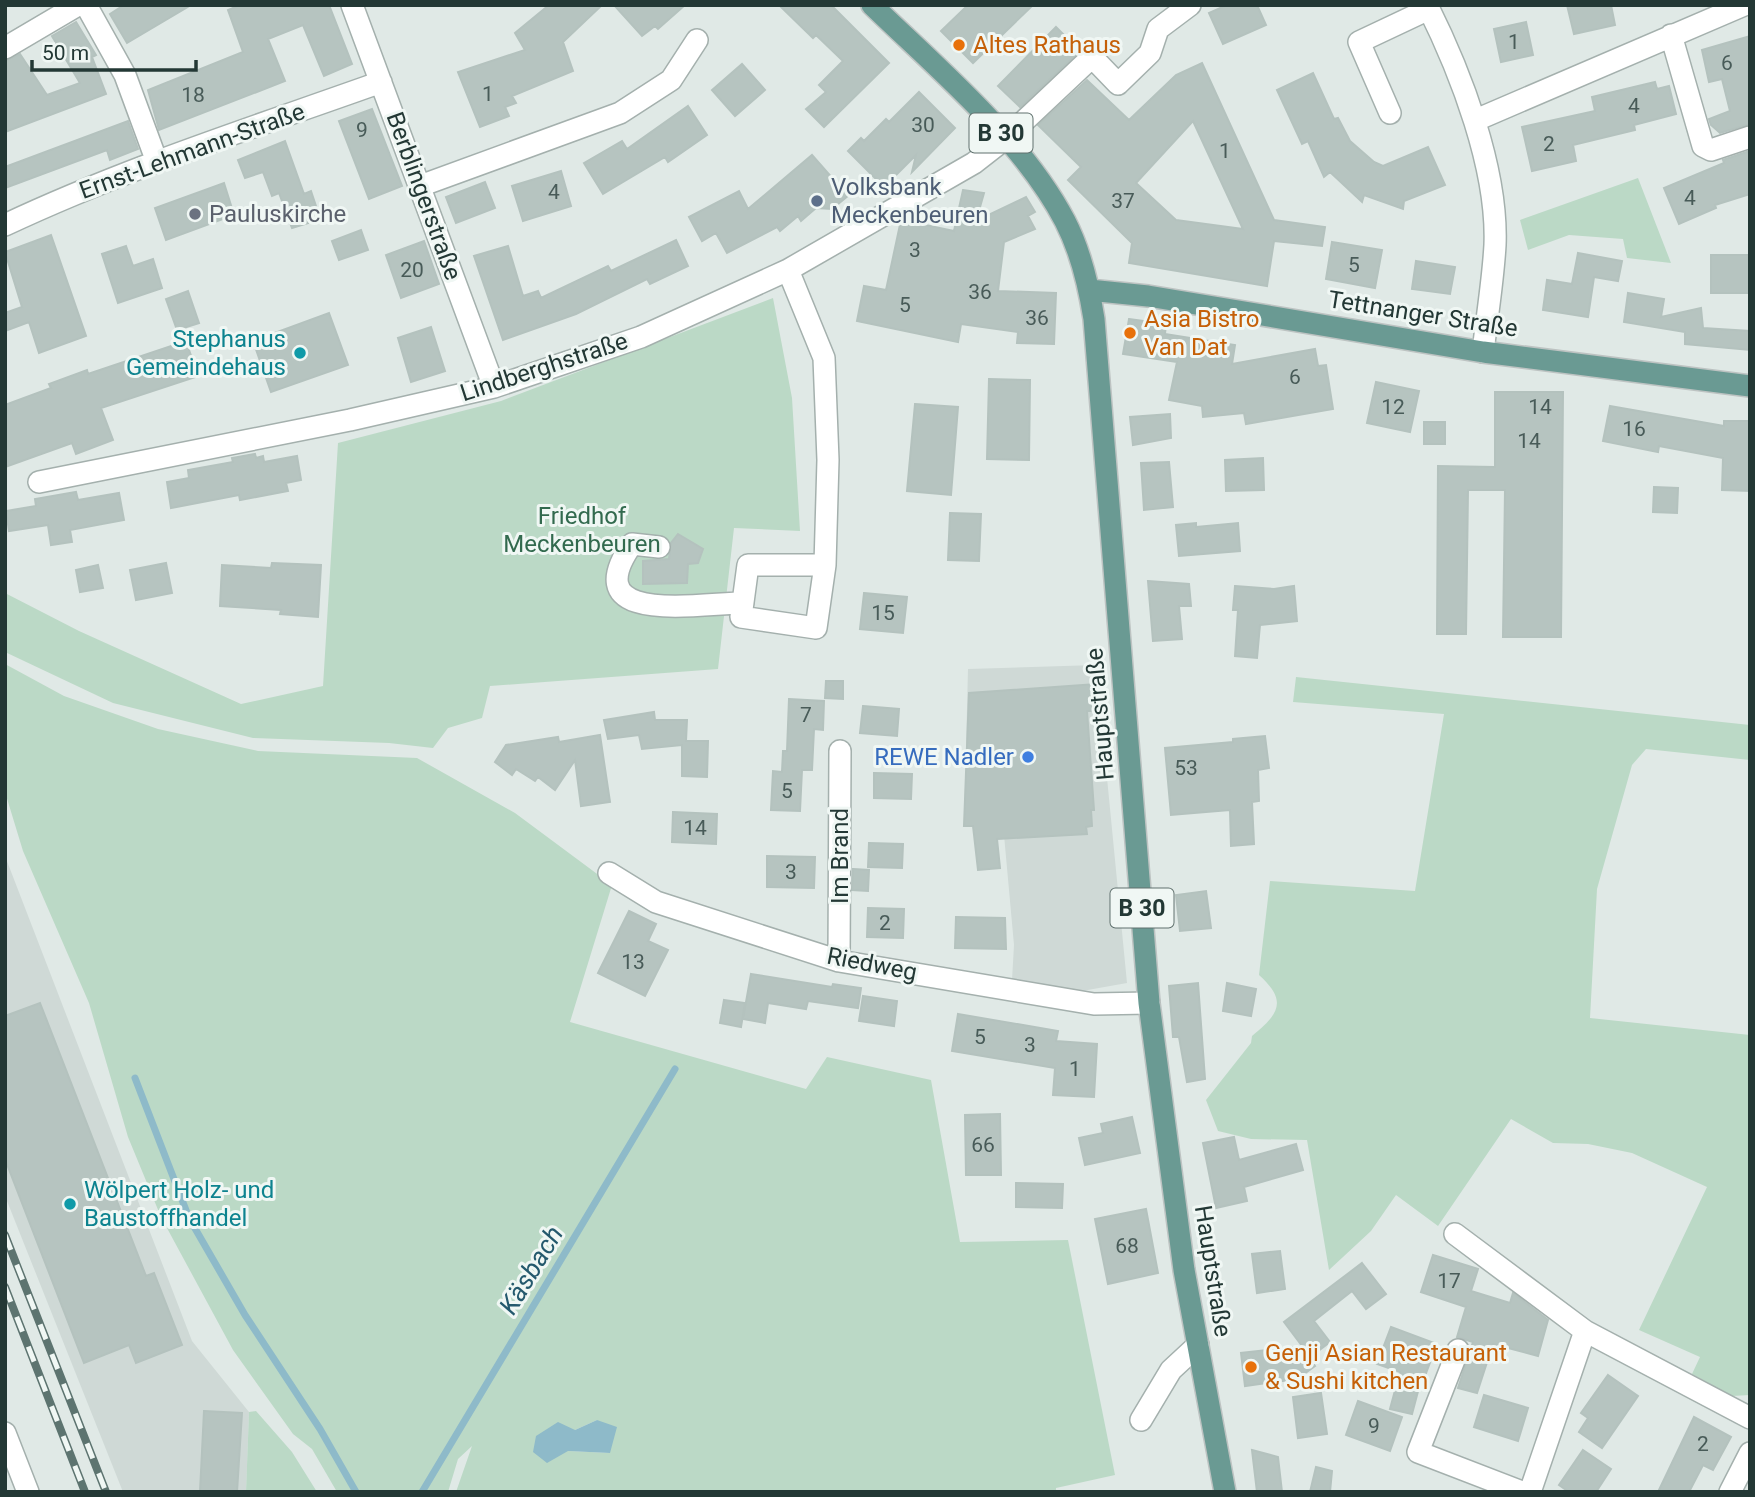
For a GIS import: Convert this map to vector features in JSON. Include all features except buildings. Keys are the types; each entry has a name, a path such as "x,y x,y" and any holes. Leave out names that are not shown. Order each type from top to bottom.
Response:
{"main road":[{"name":"Hauptstraße","path":"872,5 1006,138 1066,223 1089,290 1096,342 1149,1003 1185,1270 1225,1492"},
{"name":"Tettnanger Straße","path":"1089,290 1161,298 1483,352 1750,386"}],"street":[{"path":"5,48 78,5"},
{"path":"86,5 125,75 157,162"},
{"name":"Berblingerstraße","path":"352,5 494,387"},
{"path":"1476,120 1671,36 1710,12 1744,5"},
{"path":"1390,114 1359,42 1428,7 1476,120 1492,205 1495,244 1483,352"},
{"name":"Lindberghstraße","path":"39,482 350,421 494,387 641,337 788,270 974,163 1006,138 1092,57 1118,84 1150,53 1158,29 1184,9"},
{"path":"1671,36 1703,146 1710,150 1750,137"},
{"path":"420,186 620,113 671,80 697,40"},
{"name":"Ernst-Lehmann-Straße","path":"5,225 51,203 157,162 381,82"},
{"path":"788,270 824,358 828,460 825,565 816,628 741,617 748,565 825,565"},
{"path":"659,547 632,544 622,559 617,577 623,595 639,605 743,603"},
{"name":"Im Brand","path":"839,961 840,751"},
{"name":"Riedweg","path":"609,873 656,902 839,961 1094,1004 1149,1003"},
{"path":"1455,1234 1585,1331 1750,1418"},
{"path":"1530,1492 1585,1331"},
{"path":"1141,1420 1171,1370 1198,1345"},
{"path":"1458,1350 1418,1452 1522,1492"},
{"path":"5,1433 28,1492"},
{"path":"1730,1492 1750,1453"}],"shaded area":[{"path":"1096,665 1127,983 1082,991 1012,980 1014,945 1004,835 1001,826 964,826 968,669"},
{"path":"5,856 192,1341 249,1412 246,1492 123,1492 5,1196"}],"green space":[{"path":"1638,178 1671,263 1627,258 1623,239 1569,235 1528,250 1520,220"},
{"name":"Friedhof Meckenbeuren","path":"773,298 792,398 800,531 734,528 718,669 490,686 482,718 448,728 433,748 389,743 253,738 113,703 5,652 5,593 79,631 241,704 323,686 338,443 501,401"},
{"path":"5,664 64,696 158,729 258,751 417,758 515,813 612,885 570,1022 806,1089 827,1057 931,1080 960,1242 1068,1240 1115,1475 1056,1488 1056,1492 456,1492 472,1446 458,1459 448,1492 337,1492 312,1449 293,1434 233,1350 161,1217 128,1137 89,1003 23,851 5,792","holes":["597,1420 610,1453 568,1451 575,1430"]},
{"path":"1296,677 1750,725 1750,760 1646,749 1632,765 1597,889 1590,1018 1750,1035 1750,1395 1732,1396 1692,1374 1700,1357 1639,1330 1707,1187 1632,1153 1588,1144 1553,1143 1511,1119 1438,1226 1396,1195 1371,1231 1329,1270 1307,1140 1251,1139 1218,1131 1206,1100 1251,1043 1252,1036 1269,1021 1276,1007 1274,992 1259,975 1270,881 1415,891 1444,714 1293,702"},
{"path":"256,1411 292,1452 317,1492 246,1492 249,1412"}],"water":[{"path":"597,1420 617,1427 610,1453 568,1451 547,1463 533,1452 536,1436 558,1422 575,1430"}],"waterway":[{"name":"Käsbach","path":"422,1492 675,1069"},
{"name":"Käsbach","path":"135,1078 189,1218 245,1315 320,1429 356,1492"}],"railway":[{"path":"5,1235 106,1492"},
{"path":"5,1287 85,1492"}],"place":[{"name":"Altes Rathaus","path":"959,45"},
{"name":"Volksbank Meckenbeuren","path":"817,201"},
{"name":"Pauluskirche","path":"195,214"},
{"name":"Asia Bistro Van Dat","path":"1130,333"},
{"name":"Stephanus Gemeindehaus","path":"300,353"},
{"name":"REWE Nadler","path":"1028,757"},
{"name":"Wölpert Holz- und Baustoffhandel","path":"70,1204"},
{"name":"Genji Asian Restaurant & Sushi kitchen","path":"1251,1367"}]}
